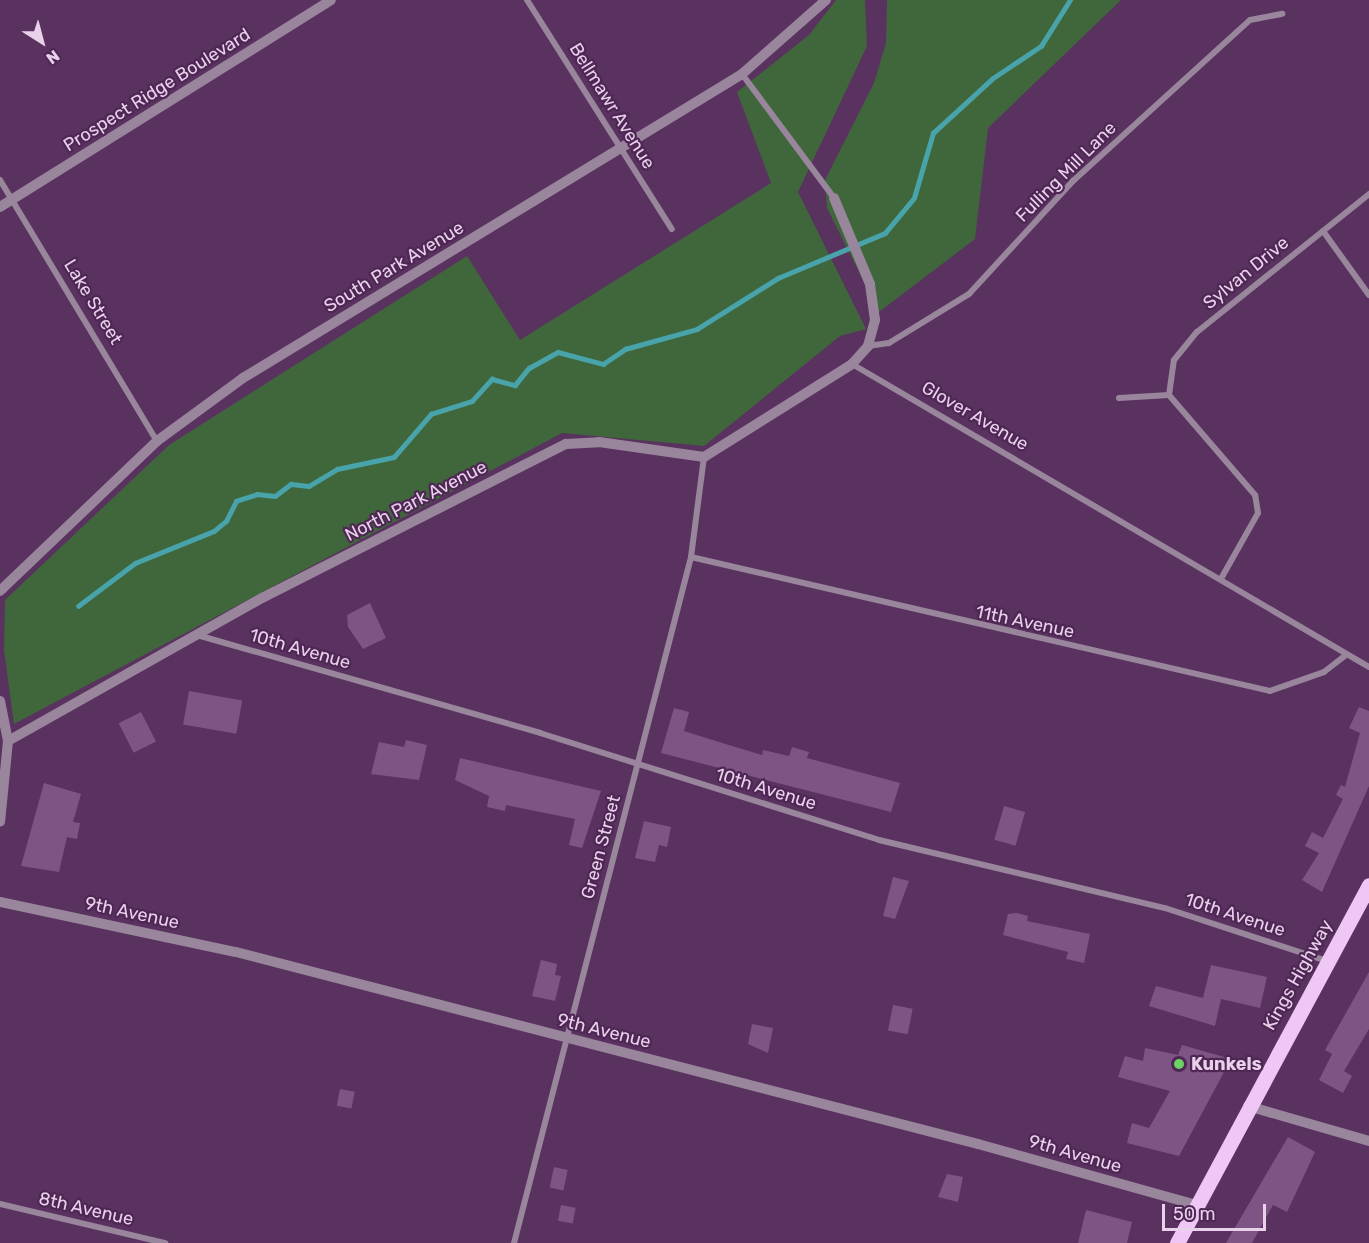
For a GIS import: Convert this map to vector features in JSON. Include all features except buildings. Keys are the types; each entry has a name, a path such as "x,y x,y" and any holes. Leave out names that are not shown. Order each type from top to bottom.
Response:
{"main road":[{"name":"Kings Highway","path":"1177,1243 1369,885"}],"street":[{"name":"Prospect Ridge Boulevard","path":"0,207 331,0"},
{"name":"Bellmawr Avenue","path":"527,0 672,229"},
{"name":"South Park Avenue","path":"0,591 157,441 243,378 742,74 804,25 826,0"},
{"name":"Fulling Mill Lane","path":"868,346 889,343 969,294 1073,181 1250,20 1282,14"},
{"path":"704,457 852,364 868,346 874,320 857,251 834,198 742,74"},
{"name":"Lake Street","path":"0,180 157,441"},
{"name":"Sylvan Drive","path":"1169,395 1174,360 1197,332 1369,194"},
{"path":"1323,231 1369,295"},
{"name":"Glover Avenue","path":"852,364 1222,577 1369,667"},
{"path":"1119,398 1169,395 1255,495 1258,513 1222,577"},
{"name":"North Park Avenue","path":"8,741 197,635 566,444 599,442 704,457"},
{"name":"Green Street","path":"514,1243 691,557 704,457"},
{"name":"11th Avenue","path":"691,557 1270,691 1324,672 1346,655"},
{"name":"10th Avenue","path":"197,635 638,764 879,840 1165,908 1328,962"},
{"path":"0,701 8,741 0,822"},
{"name":"9th Avenue","path":"0,902 236,952 1197,1205"},
{"path":"1248,1107 1369,1141"},
{"name":"8th Avenue","path":"0,1204 165,1243"}],"green space":[{"path":"836,0 865,0 867,46 798,192 866,329 840,336 704,446 562,433 14,724 4,650 5,600 169,445 467,256 520,340 771,183 737,92 809,35"},
{"path":"887,0 1121,0 988,128 975,239 879,312 827,208 825,180 874,83 886,43"}],"waterway":[{"path":"78,606 135,563 214,531 226,521 236,501 257,494 275,496 291,484 309,486 337,469 394,457 431,414 472,401 492,379 515,385 529,368 558,352 603,364 625,349 697,329 778,278 885,233 914,198 933,133 993,78 1041,46 1070,0"}],"place":[{"name":"Kunkels","path":"1179,1064"}]}
